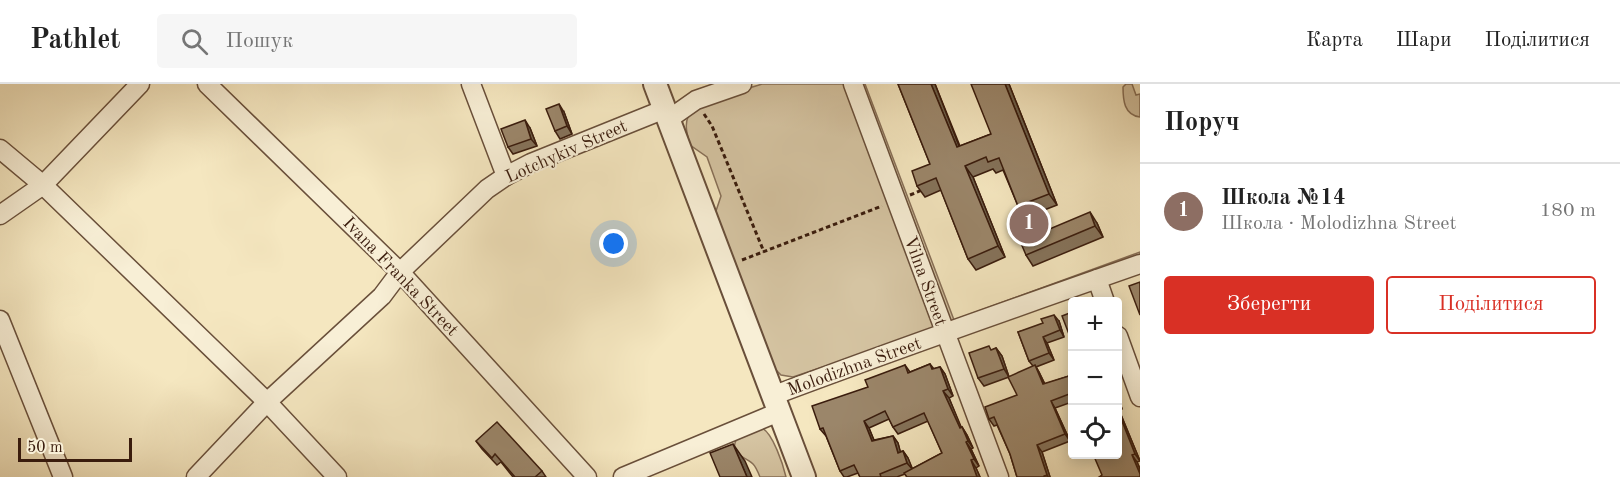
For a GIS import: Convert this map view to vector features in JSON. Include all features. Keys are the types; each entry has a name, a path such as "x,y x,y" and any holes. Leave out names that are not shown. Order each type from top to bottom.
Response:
{"street":[{"path":"0,215 43,185 140,84"},
{"name":"Ivana Franka Street","path":"207,84 400,272 587,477"},
{"path":"471,84 506,176"},
{"path":"655,84 804,477"},
{"name":"Lotchykiv Street","path":"196,477 267,402 382,296 400,272 487,189 531,163 742,84"},
{"name":"Vilna Street","path":"853,84 999,477"},
{"path":"0,149 43,185 267,402 337,477"},
{"name":"Molodizhna Street","path":"623,477 776,404 908,345 945,334 1140,264"},
{"path":"1096,279 1103,297"},
{"path":"0,320 63,477"},
{"path":"1122,347 1140,397"}],"path":[{"path":"696,100 712,126 764,252"},
{"path":"724,267 922,190"}],"shaded area":[{"path":"762,84 848,84 936,327 931,331 793,377 781,375 775,369 715,214 721,196 707,157 690,145 686,128 688,117 701,106 722,96"},
{"path":"857,84 865,84 954,320 1140,252 1140,256 952,324"},
{"path":"1126,84 1132,84 1136,95 1140,94 1140,117 1131,113 1126,106 1123,87"},
{"path":"762,428 774,443 786,477 760,477 753,464 738,454 734,448 737,438"}],"building":[{"path":"898,84 931,84 957,147 991,134 971,84 1005,84 1049,194 1018,206 999,158 988,162 986,157 965,166 998,246 968,259 936,178 917,186 912,171 930,164"},
{"path":"559,104 567,126 555,131 546,109"},
{"path":"525,120 531,139 508,147 501,129"},
{"path":"1090,212 1095,226 1026,255 1017,234 1030,229 1033,236"},
{"path":"1140,282 1140,315 1129,286"},
{"path":"1068,314 1068,332 1062,316"},
{"path":"1054,315 1060,330 1043,337 1049,353 1029,361 1018,332 1043,323 1041,319"},
{"path":"989,346 991,350 996,348 1004,369 978,378 969,353"},
{"path":"930,364 932,369 940,367 948,389 943,391 968,441 966,442 974,459 971,460 977,477 907,477 904,473 942,453 924,413 893,427 885,411 864,421 872,441 893,436 898,453 903,451 907,463 880,474 881,477 860,477 854,465 840,471 812,406 868,387 865,380 905,365 908,373"},
{"path":"1035,365 1043,384 1068,376 1068,395 1051,401 1065,434 1037,445 1047,475 1044,477 1017,477 994,417 989,419 985,407 1017,395 1008,377"},
{"path":"1122,421 1135,454 1132,455 1140,477 1099,477 1102,475 1095,459 1122,459"},
{"path":"497,422 542,471 535,477 515,477 495,454 492,458 476,441"},
{"path":"733,444 747,477 720,477 710,453"}],"place":[{"name":"Школа №14","path":"1029,224"}]}
